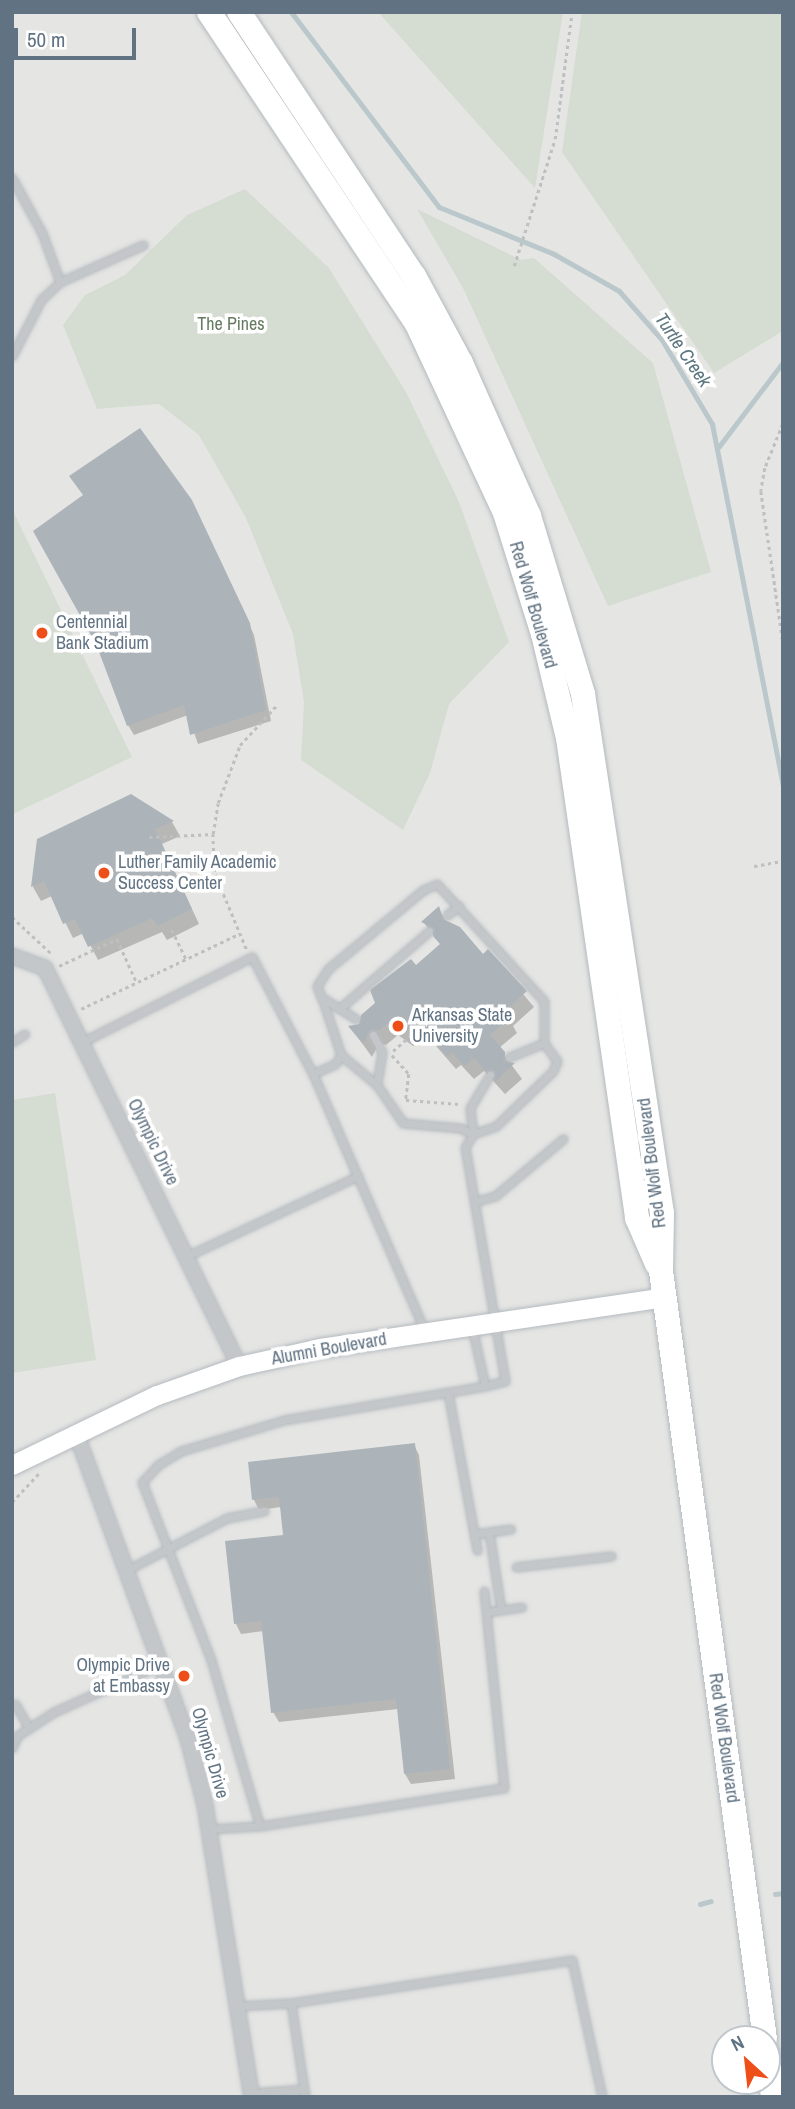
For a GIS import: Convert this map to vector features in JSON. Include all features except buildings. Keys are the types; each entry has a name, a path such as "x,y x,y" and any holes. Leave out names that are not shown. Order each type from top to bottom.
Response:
{"highway":[{"name":"Red Wolf Boulevard","path":"209,12 416,322 505,513 543,634 568,738 638,1218 660,1271"},
{"name":"Red Wolf Boulevard","path":"239,12 414,276 461,363 529,516 583,695 662,1213 660,1271 763,2025"}],"street":[{"name":"Olympic Drive","path":"12,956 45,968 239,1366"},
{"name":"Alumni Boulevard","path":"12,1465 157,1395 239,1366 320,1348 664,1297"},
{"name":"Olympic Drive","path":"76,1433 188,1739 209,1829 252,2095"}],"lane":[{"path":"12,178 42,233 60,282"},
{"path":"12,356 41,300 60,282 143,245"},
{"path":"437,884 544,1001 544,1043 557,1061 553,1071 496,1126 473,1134 460,1128 403,1123 377,1085 341,1055 322,997 317,986 328,968 423,890 437,884"},
{"path":"447,915 459,906"},
{"path":"339,1009 429,931"},
{"path":"82,1042 251,958 259,964 313,1073 426,1333"},
{"path":"322,997 356,1019"},
{"path":"12,1042 25,1034"},
{"path":"373,1035 382,1052 377,1085"},
{"path":"509,1057 544,1043"},
{"path":"313,1073 335,1064 341,1055"},
{"path":"260,1826 211,1660 142,1482 159,1464 181,1451 284,1420 374,1401 448,1393 505,1381 465,1147 473,1134 472,1105 489,1075"},
{"path":"474,1202 495,1196 563,1139"},
{"path":"187,1256 358,1176"},
{"path":"472,1326 485,1386"},
{"path":"448,1393 477,1550"},
{"path":"127,1570 227,1518 264,1511"},
{"path":"475,1534 511,1529"},
{"path":"489,1532 501,1609"},
{"path":"516,1567 611,1556"},
{"path":"209,1829 260,1826 503,1788 484,1591"},
{"path":"487,1612 522,1607"},
{"path":"12,1748 17,1736 54,1712 161,1664"},
{"path":"15,1704 29,1728"},
{"path":"238,2006 291,2003 572,1960 602,2097"},
{"path":"252,2095 304,2093 291,2003"}],"path":[{"path":"514,266 555,139 572,12"},
{"path":"783,424 765,468 761,491 783,641"},
{"path":"251,958 217,882 213,834 218,803 240,745 277,705"},
{"path":"149,837 213,834"},
{"path":"754,866 783,861"},
{"path":"187,887 217,882"},
{"path":"12,917 49,948 63,977"},
{"path":"172,930 186,959"},
{"path":"74,999 79,1010 239,934"},
{"path":"58,966 117,939 137,982"},
{"path":"390,1053 417,1030"},
{"path":"384,1046 409,1074 406,1100 472,1105"}],"shaded area":[{"name":"Arkansas State University","path":"12,12 783,12 783,2097 12,2097"}],"green space":[{"path":"378,12 563,12 535,188"},
{"path":"582,12 783,12 783,331 714,373 562,152"},
{"name":"The Pines","path":"245,189 329,268 406,392 459,502 509,642 449,704 430,773 403,830 301,760 304,702 293,634 246,518 199,435 159,404 97,409 63,325 85,295 125,275 187,215"},
{"path":"417,209 521,260 534,258 653,363 711,572 608,606 463,288"},
{"name":"Centennial Bank Stadium","path":"12,509 132,757 13,814 12,812"},
{"path":"55,1093 96,1360 12,1373 12,1100"}],"waterway":[{"name":"Turtle Creek","path":"291,12 439,207 554,254 619,291 662,340 712,424 783,785"},
{"path":"717,449 783,362"},
{"path":"775,1894 783,1893"},
{"path":"700,1904 711,1901"}],"place":[{"name":"Centennial Bank Stadium","path":"42,633"},
{"name":"Luther Family Academic Success Center","path":"104,873"},
{"name":"Arkansas State University","path":"398,1026"},
{"name":"Olympic Drive at Embassy","path":"184,1676"}]}
